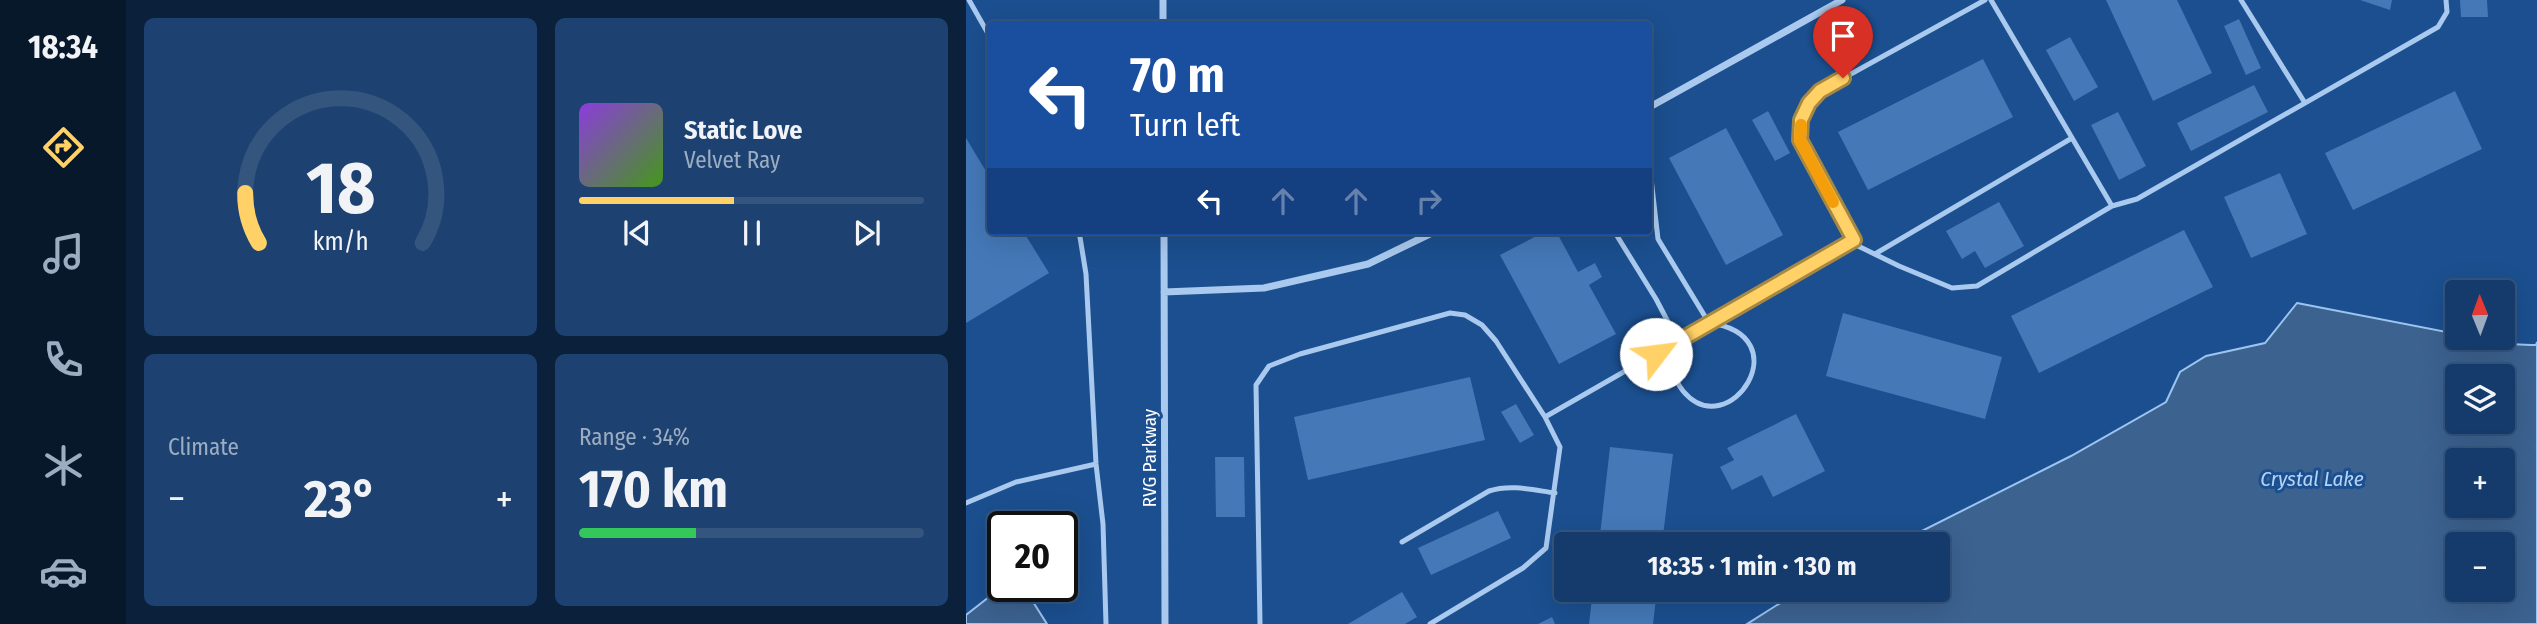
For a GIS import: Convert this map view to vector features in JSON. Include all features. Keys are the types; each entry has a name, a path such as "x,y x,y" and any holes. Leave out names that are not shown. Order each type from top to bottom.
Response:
{"street":[{"path":"1163,0 1163,21"},
{"path":"1652,106 1842,0"},
{"name":"RVG Parkway","path":"1164,235 1165,624"},
{"path":"1164,292 1264,288 1368,264 1428,235"}],"lane":[{"path":"969,0 987,32"},
{"path":"1985,0 1820,91 1809,103 1801,120 1800,140 1856,245 1952,288 1977,286 2112,206 2137,199 2438,27 2447,12 2446,0"},
{"path":"1991,0 2112,206"},
{"path":"2241,0 2305,103"},
{"path":"1875,254 2072,138"},
{"path":"1616,235 1678,341 1673,369 1677,383 1685,394 1697,402 1710,405 1724,404 1737,398 1747,388 1753,375 1751,349 1735,330 1709,323 1658,239 1652,187"},
{"path":"1080,235 1086,274 1096,464 1103,524 1106,624"},
{"path":"1545,417 1854,240"},
{"path":"1260,624 1256,385 1269,366 1300,354 1450,313 1465,315 1482,325 1496,341 1545,417 1560,447 1546,548 1523,568 1430,624"},
{"path":"966,503 1016,482 1096,464"},
{"path":"1402,542 1489,491 1524,488 1555,493"}],"water":[{"name":"Crystal Lake","path":"2297,303 2445,332 2445,350 2515,350 2515,344 2536,345 2537,342 2537,624 1747,624 1783,602 1950,602 1950,532 1920,532 2071,456 2166,402 2180,372 2206,356 2265,343"},
{"path":"987,599 987,602 1033,602 1047,624 966,624 966,615"}],"building":[{"path":"2106,0 2177,0 2212,73 2153,101"},
{"path":"2360,0 2392,0 2390,10"},
{"path":"2460,0 2487,0 2488,17 2461,17"},
{"path":"2239,19 2261,68 2246,75 2224,26"},
{"path":"2070,37 2098,87 2074,101 2046,50"},
{"path":"1983,59 2013,117 1868,190 1838,132"},
{"path":"2254,85 2268,112 2191,151 2177,123"},
{"path":"2455,91 2482,149 2353,210 2325,153"},
{"path":"1768,111 1790,153 1775,161 1752,120"},
{"path":"2118,112 2146,166 2119,180 2091,125"},
{"path":"1726,128 1783,235 1726,265 1669,158"},
{"path":"966,138 987,173 987,235 1025,235 1049,273 966,323"},
{"path":"2280,173 2307,234 2251,258 2224,197"},
{"path":"1999,202 2024,246 1985,268 1975,251 1962,259 1946,231"},
{"path":"2184,230 2213,287 2039,373 2011,316"},
{"path":"1538,235 1558,235 1578,272 1595,263 1602,277 1589,285 1616,334 1559,364 1500,255"},
{"path":"1843,313 2002,357 1985,419 1826,376"},
{"path":"1470,377 1485,440 1308,480 1294,417"},
{"path":"1516,404 1534,435 1520,443 1501,412"},
{"path":"1796,414 1825,471 1773,497 1762,475 1732,490 1720,467 1734,460 1727,448"},
{"path":"1610,447 1673,454 1663,532 1600,532"},
{"path":"1215,457 1244,457 1245,517 1216,517"},
{"path":"1498,511 1511,538 1431,575 1418,548"},
{"path":"1402,592 1417,617 1405,624 1348,624"},
{"path":"1592,602 1656,602 1653,624 1589,624"},
{"path":"1552,617 1555,624 1538,624"}],"slow traffic":[{"path":"1801,125 1800,140 1833,202"}],"route":[{"path":"1656,354 1854,240 1800,140 1801,120 1809,103 1820,91 1843,78"}]}
